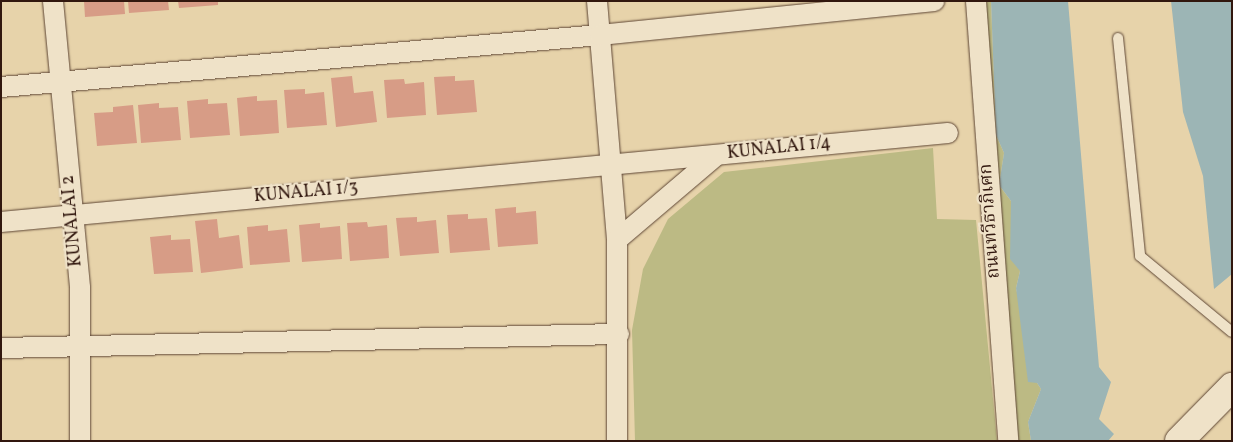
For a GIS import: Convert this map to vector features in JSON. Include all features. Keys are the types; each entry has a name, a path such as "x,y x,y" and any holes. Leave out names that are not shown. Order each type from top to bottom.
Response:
{"main road":[{"path":"1180,441 1232,387"}],"street":[{"name":"KUNALAI 2","path":"53,1 80,288 80,441"},
{"path":"597,1 617,240 619,334 617,441"},
{"path":"1,87 600,35 934,1"},
{"name":"ถนนทวีธาภิเศก","path":"976,1 1008,441"},
{"name":"KUNALAI 1/4","path":"610,165 948,133"},
{"path":"617,240 717,155"},
{"name":"KUNALAI 1/3","path":"1,222 610,165"},
{"path":"1,348 619,334"}],"lane":[{"path":"1118,38 1140,256 1232,332"}],"shaded area":[{"path":"977,1 991,1 996,135 1004,153 999,185 1011,201 1020,271 1016,288 1037,383 1041,389 1028,422 1031,441 1017,441"},
{"path":"933,148 937,219 976,220 997,441 635,441 632,330 643,269 668,219 724,172"}],"water":[{"path":"991,1 1068,1 1099,367 1111,382 1099,419 1114,434 1108,441 1031,441 1028,422 1041,389 1037,383 1028,382 1016,288 1020,271 1010,259 1011,201 999,185 1004,153 996,135"},
{"path":"1171,1 1232,1 1232,274 1214,289 1203,176 1183,112"}],"building":[{"path":"84,1 124,1 125,14 85,17"},
{"path":"128,1 168,1 169,10 129,13"},
{"path":"178,1 218,1 218,5 179,8"},
{"path":"352,76 354,93 373,91 377,122 336,127 331,78"},
{"path":"455,76 455,81 474,80 477,112 437,115 434,77"},
{"path":"404,79 405,84 424,82 426,115 387,118 384,80"},
{"path":"305,89 305,94 324,92 327,125 287,128 284,90"},
{"path":"257,96 257,101 277,100 279,133 240,136 237,98"},
{"path":"208,99 208,104 227,103 230,135 190,138 187,101"},
{"path":"159,103 159,108 178,107 181,140 141,143 138,105"},
{"path":"133,105 137,143 97,146 94,113 113,112 113,107"},
{"path":"516,207 516,213 536,211 538,244 498,247 495,209"},
{"path":"468,214 468,219 487,218 490,250 450,253 447,215"},
{"path":"417,217 417,222 436,220 439,253 400,256 396,218"},
{"path":"217,219 219,238 239,235 243,268 201,273 195,221"},
{"path":"367,222 368,227 387,225 389,258 350,261 347,223"},
{"path":"320,223 320,228 340,226 342,259 302,262 299,225"},
{"path":"268,225 268,231 287,229 290,262 250,265 247,227"},
{"path":"171,235 171,240 190,239 193,272 154,274 150,237"}]}
